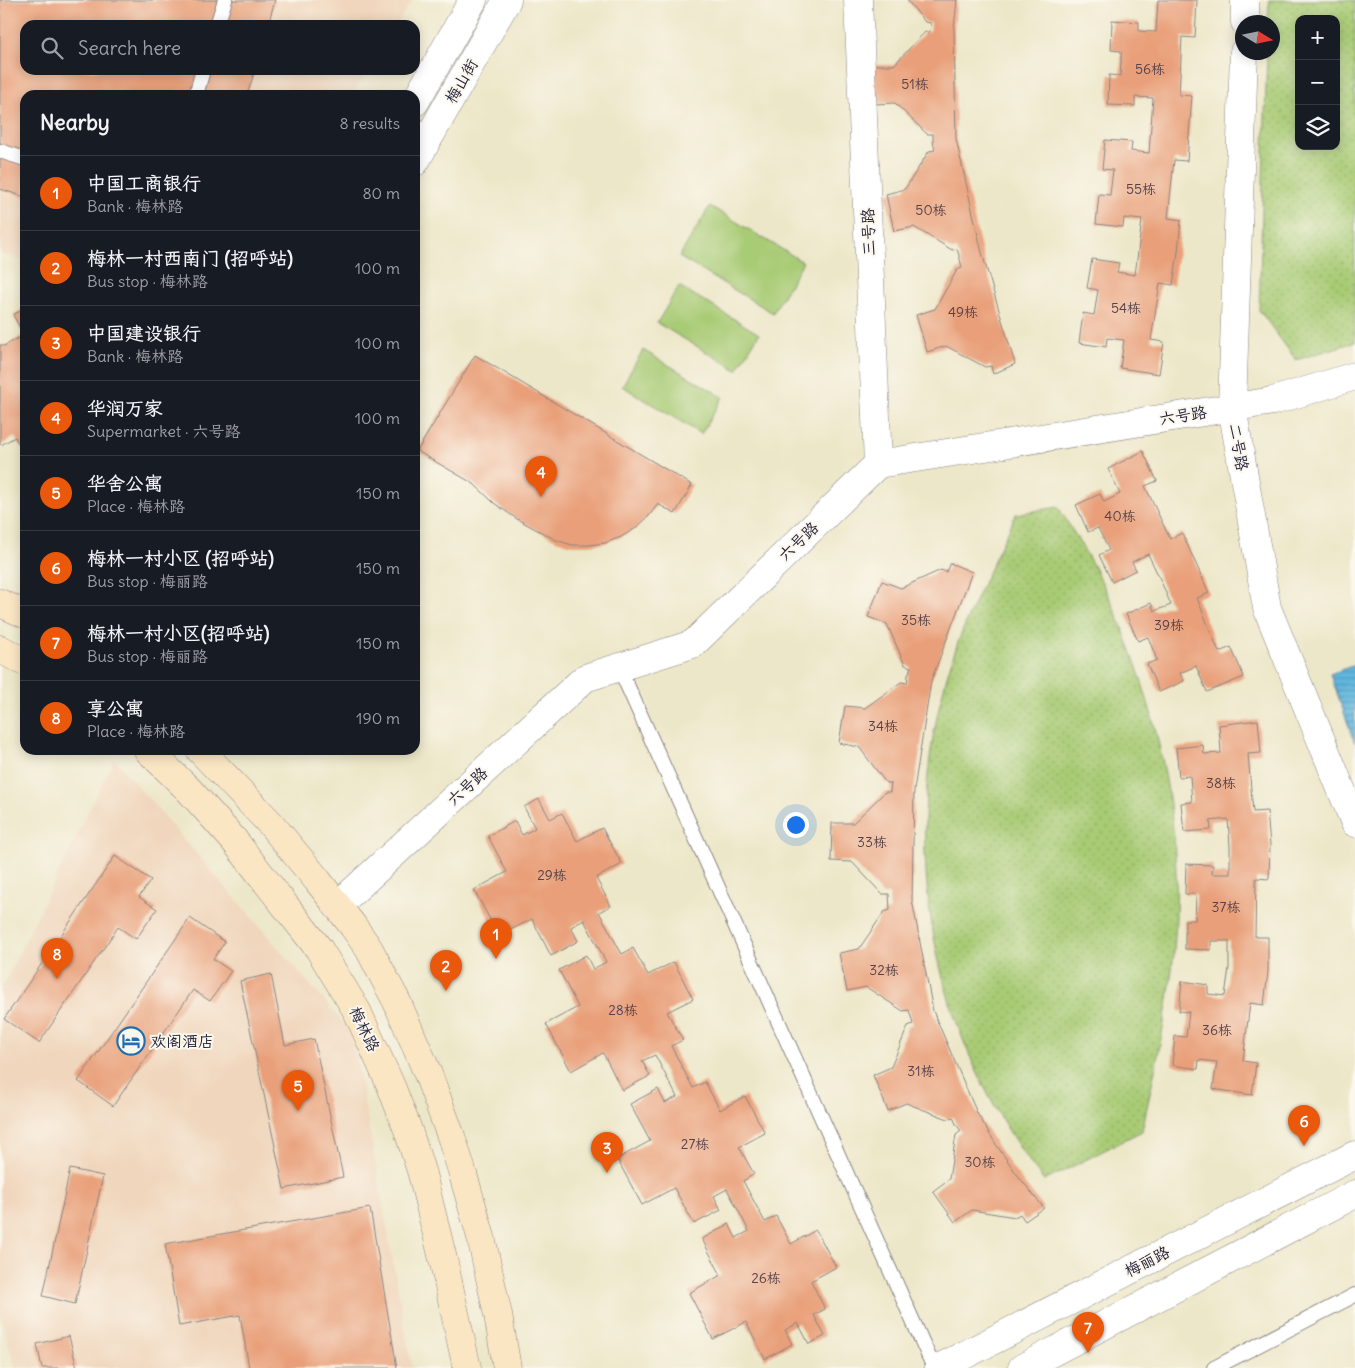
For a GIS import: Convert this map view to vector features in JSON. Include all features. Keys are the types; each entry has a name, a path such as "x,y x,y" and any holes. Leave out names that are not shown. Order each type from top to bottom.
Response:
{"main road":[{"path":"0,603 20,604"},
{"path":"0,603 20,612"},
{"path":"0,649 20,659"},
{"name":"梅林路","path":"153,755 189,790 233,839 319,949 357,1011 391,1086 422,1174 467,1368"},
{"path":"205,755 298,855 353,926 397,1002 428,1074 452,1139 481,1237 507,1368"}],"street":[{"name":"梅山街","path":"420,93 473,0"},
{"name":"梅山街","path":"420,153 507,0"},
{"name":"三号路","path":"858,0 878,464"},
{"path":"1245,15 1246,0"},
{"name":"二号路","path":"1244,60 1232,407 1267,608 1355,823"},
{"name":"六号路","path":"337,906 585,678 693,644 878,464 1273,401 1355,376"},
{"name":"梅丽路","path":"939,1368 1355,1155"},
{"path":"1022,1368 1355,1194"}],"lane":[{"path":"218,20 224,0"},
{"path":"198,90 202,75"},
{"path":"0,151 20,157"},
{"path":"619,667 934,1368"},
{"path":"1214,1368 1355,1294"}],"shaded area":[{"path":"0,0 412,0 399,20 20,20 20,75 365,75 355,90 20,90 20,260 0,254"},
{"path":"114,759 352,1033 412,1368 15,1368 0,1312 0,992"}],"green space":[{"path":"1269,0 1355,0 1355,342 1296,360 1259,310 1267,60 1280,60 1280,15 1268,15"},
{"path":"710,206 803,262 773,313 679,257"},
{"path":"679,286 759,334 737,370 657,323"},
{"path":"643,350 723,397 701,434 622,386"},
{"path":"1058,507 1101,580 1113,606 1130,648 1157,734 1172,824 1176,869 1176,915 1173,960 1167,1003 1142,1131 1044,1181 1005,1124 973,1064 949,1001 934,936 926,869 926,801 934,733 950,666 980,589 1016,514"}],"water":[{"path":"1355,665 1355,743 1330,674"}],"building":[{"path":"0,0 275,0 269,20 20,20 20,75 253,75 249,90 20,90 20,195 0,189"},
{"path":"907,0 957,0 954,28 956,139 982,253 1015,364 993,374 991,366 985,367 946,346 927,352 916,315 935,309 957,270 962,268 960,259 957,249 952,250 914,227 894,231 886,194 905,189 929,151 935,150 933,134 927,134 895,103 875,104 874,65 894,65 925,32 930,32 931,23 925,22"},
{"path":"1158,0 1197,0 1195,38 1182,37 1179,95 1192,96 1187,161 1174,160 1168,218 1181,220 1178,252 1173,285 1160,283 1151,340 1164,342 1159,374 1120,368 1124,340 1107,338 1106,347 1079,343 1083,313 1094,315 1098,290 1087,288 1092,259 1119,263 1117,272 1135,275 1142,220 1124,218 1123,227 1096,224 1099,194 1110,195 1113,170 1102,169 1105,140 1132,142 1131,151 1149,153 1153,98 1135,97 1135,106 1108,105 1109,75 1120,76 1121,63 1121,51 1111,50 1112,20 1139,22 1139,31 1156,32"},
{"path":"20,311 20,328 13,315"},
{"path":"20,337 20,447 15,437 0,444 0,345 4,346"},
{"path":"475,355 692,485 675,514 658,504 636,528 621,537 605,543 572,545 556,540 517,519 494,503 474,484 420,453 420,446"},
{"path":"1143,451 1157,481 1145,486 1170,539 1182,533 1209,593 1197,598 1219,652 1231,647 1244,677 1207,692 1196,666 1180,673 1184,681 1159,692 1147,664 1157,660 1148,637 1138,641 1126,614 1151,603 1154,611 1171,605 1160,579 1148,554 1132,562 1136,570 1112,582 1099,555 1109,550 1098,528 1088,532 1076,505 1100,494 1104,502 1120,494 1108,469"},
{"path":"950,563 972,572 931,681 914,790 912,900 933,1011 977,1113 997,1146 1044,1208 1025,1221 1020,1214 1015,1217 972,1210 955,1222 933,1191 949,1179 956,1135 961,1131 953,1117 948,1119 906,1103 888,1111 873,1075 891,1067 908,1026 913,1024 909,1010 903,1011 866,987 847,991 839,953 859,949 884,912 890,910 889,894 882,894 852,862 831,861 832,823 853,823 885,792 890,792 891,783 886,783 859,747 839,743 845,706 865,708 901,682 907,683 911,667 905,665 887,624 868,617 882,581 901,588 941,570 946,572"},
{"path":"1258,720 1261,753 1248,754 1253,812 1267,811 1270,845 1269,879 1256,878 1255,937 1268,937 1268,971 1264,1005 1250,1003 1243,1061 1256,1063 1252,1095 1213,1089 1217,1062 1199,1060 1198,1069 1172,1065 1175,1036 1186,1037 1189,1012 1179,1011 1182,981 1208,985 1208,994 1225,996 1229,968 1229,941 1211,941 1211,950 1185,949 1185,920 1195,920 1196,894 1185,894 1186,864 1213,865 1212,874 1230,874 1230,846 1228,819 1210,821 1211,830 1184,832 1181,803 1192,802 1190,776 1179,777 1176,748 1203,745 1204,754 1221,753 1219,725"},
{"path":"539,799 550,819 562,813 577,841 602,828 622,864 596,878 611,906 599,912 622,954 633,948 648,975 674,962 693,999 667,1012 683,1040 671,1046 693,1088 705,1082 720,1110 745,1096 765,1133 739,1147 754,1174 743,1181 765,1222 776,1216 791,1244 816,1230 836,1267 811,1281 825,1309 814,1315 825,1336 809,1344 798,1323 785,1330 792,1344 765,1359 746,1322 713,1339 689,1293 721,1275 702,1239 729,1224 736,1238 749,1231 727,1189 714,1196 721,1210 694,1224 674,1188 642,1205 617,1159 650,1141 630,1104 658,1089 665,1103 677,1097 655,1055 642,1061 650,1076 622,1090 603,1053 571,1071 546,1024 578,1007 559,970 586,955 593,969 606,962 584,920 571,927 578,941 551,956 532,919 499,936 474,890 507,872 488,836 515,821 522,835 535,828 524,807"},
{"path":"115,856 151,880 139,897 157,909 136,939 118,927 39,1043 4,1019"},
{"name":"欢阁酒店","path":"190,918 225,942 213,959 231,971 210,1001 193,990 113,1106 78,1081"},
{"path":"271,974 285,1045 314,1039 343,1177 284,1189 240,981"},
{"path":"70,1169 103,1176 75,1304 43,1296"},
{"path":"370,1208 397,1368 249,1368 240,1315 179,1326 165,1244"},
{"path":"69,1336 77,1368 42,1368 37,1344"}],"place":[{"name":"华润万家","path":"541,497"},
{"name":"中国工商银行","path":"496,959"},
{"name":"享公寓","path":"57,979"},
{"name":"梅林一村西南门 (招呼站)","path":"446,991"},
{"name":"欢阁酒店","path":"131,1041"},
{"name":"华舍公寓","path":"298,1111"},
{"name":"梅林一村小区 (招呼站)","path":"1304,1146"},
{"name":"中国建设银行","path":"607,1173"},
{"name":"梅林一村小区(招呼站)","path":"1088,1353"}]}
